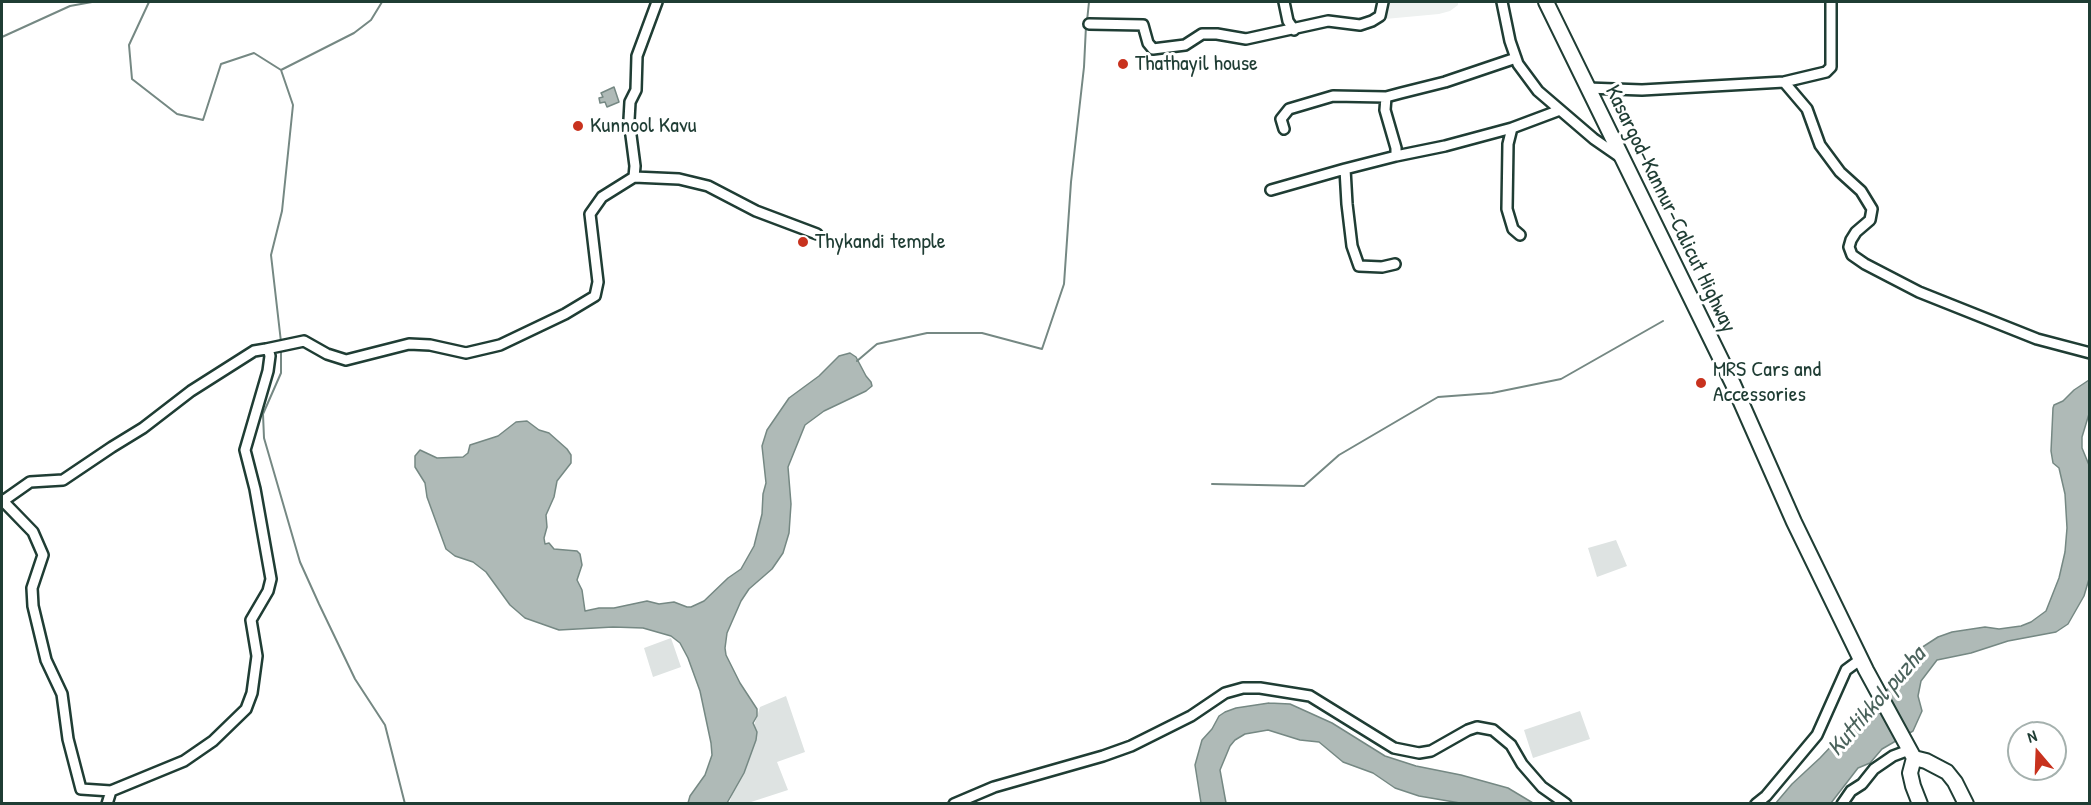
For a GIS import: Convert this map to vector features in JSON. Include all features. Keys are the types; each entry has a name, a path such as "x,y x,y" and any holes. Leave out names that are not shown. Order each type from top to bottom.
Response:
{"highway":[{"name":"Kasargod-Kannur-Calicut Highway","path":"1546,2 1733,384 1794,522 1863,665 1909,750 1910,773 1920,804"},
{"path":"1909,750 1947,772 1955,782 1965,804"}],"street":[{"path":"634,177 635,166 629,120 630,102 636,90 637,56 657,2"},
{"path":"1284,2 1288,21 1294,30"},
{"path":"1089,24 1143,24 1148,43 1153,49 1185,45 1202,34 1246,39 1328,21 1360,25 1380,16 1383,2"},
{"path":"1502,2 1510,41 1518,64 1538,91 1594,139 1622,159"},
{"path":"1587,88 1642,90 1784,82 1815,76 1830,70 1831,2"},
{"path":"1284,129 1281,119 1289,109 1333,96 1386,97 1445,82 1516,58"},
{"path":"1784,82 1807,109 1820,145 1840,172 1861,191 1872,209 1870,220 1856,232 1851,240 1849,247 1852,255 1864,264 1919,292 2037,339 2090,353"},
{"path":"1386,97 1386,110 1396,156"},
{"path":"1271,190 1396,156 1512,129 1560,110"},
{"path":"1512,129 1508,144 1507,209 1513,229 1520,235"},
{"path":"1345,169 1352,246 1359,266 1382,267 1395,264"},
{"path":"269,349 268,371 245,450 255,489 271,579 268,591 251,620 257,656 252,693 246,709 224,731 199,750 169,768 111,791 81,789 68,739 62,694 46,660 33,606 32,588 43,555 33,532 2,500 30,482 63,480 254,351 304,341 327,354 346,360 409,345 430,345 466,353 500,345 565,314 595,296 598,282 590,214 602,197 634,177 679,179 708,186 756,211 817,234"},
{"path":"1756,804 1766,796 1817,735 1846,670 1863,665"},
{"path":"954,804 994,787 1131,746 1182,721 1225,693 1243,688 1260,688 1310,696 1394,748 1401,750 1419,753 1431,751 1468,729 1477,727 1493,730 1511,746 1522,764 1542,787 1566,804"},
{"path":"1842,804 1851,791 1862,784 1874,769 1893,756 1909,750"},
{"path":"107,803 111,791"}],"shaded area":[{"path":"1388,2 1458,2 1458,5 1450,11 1439,14 1385,19"},
{"path":"1616,540 1627,566 1597,577 1588,548"},
{"path":"671,638 681,667 653,677 644,648"},
{"path":"786,696 805,752 777,762 788,790 748,803 729,804 760,707"},
{"path":"1580,711 1590,739 1533,758 1524,730"}],"water":[{"path":"614,87 619,102 607,107 605,102 600,103 599,98 603,97 601,93"},
{"path":"850,353 856,357 872,386 824,411 805,425 788,467 791,504 789,533 783,553 772,569 749,589 727,633 726,655 757,709 757,716 753,723 757,732 756,740 744,773 727,803 688,803 690,796 705,775 712,755 700,691 680,643 671,636 643,628 559,630 525,618 510,605 486,572 473,562 455,556 446,549 427,497 425,483 415,467 415,456 420,450 437,458 463,457 468,453 470,445 498,436 516,422 527,421 539,430 549,433 567,449 571,455 571,463 557,481 554,497 546,515 545,544 549,543 554,549 577,551 580,554 582,565 577,580 582,590 585,611 647,601 659,604 674,602 691,607 704,601 741,569 754,546 762,514 766,483 762,446 767,430 789,398 819,376 839,356"},
{"name":"Kuttikkol puzha","path":"2089,380 2089,414 2082,437 2082,448 2089,465 2089,579 2084,596 2068,624 2056,632 2008,641 1971,653 1937,660 1921,681 1918,696 1922,711 1913,731 1882,749 1870,763 1858,768 1831,803 1775,804 1872,703 1897,681 1921,648 1938,637 1952,632 1985,627 1999,629 2021,626 2046,611 2059,578 2065,552 2067,528 2065,494 2059,468 2053,463 2051,451 2053,408"},
{"path":"1269,703 1290,704 1332,723 1385,756 1416,766 1508,788 1533,803 1460,803 1419,796 1395,788 1373,773 1343,762 1319,742 1300,740 1268,730 1245,734 1230,746 1220,770 1226,803 1201,803 1195,765 1202,740 1212,729 1219,716 1225,712"}],"waterway":[{"path":"2,37 70,6 92,2"},
{"path":"149,2 129,45 132,79 177,114 203,120 221,64 254,53 281,70 293,105 282,211 271,255 281,342"},
{"path":"281,70 354,33 371,20 382,2"},
{"path":"1087,21 1089,2"},
{"path":"857,361 877,344 927,333 982,333 1042,349 1064,284 1086,26"},
{"path":"1212,484 1304,486 1339,455 1438,397 1492,393 1561,379 1663,321"},
{"path":"281,347 281,373 263,414 264,438 300,562 355,679 385,725 405,804"}],"place":[{"name":"Thathayil house","path":"1123,64"},
{"name":"Kunnool Kavu","path":"578,126"},
{"name":"Thykandi temple","path":"803,242"},
{"name":"MRS Cars and Accessories","path":"1701,383"}]}
